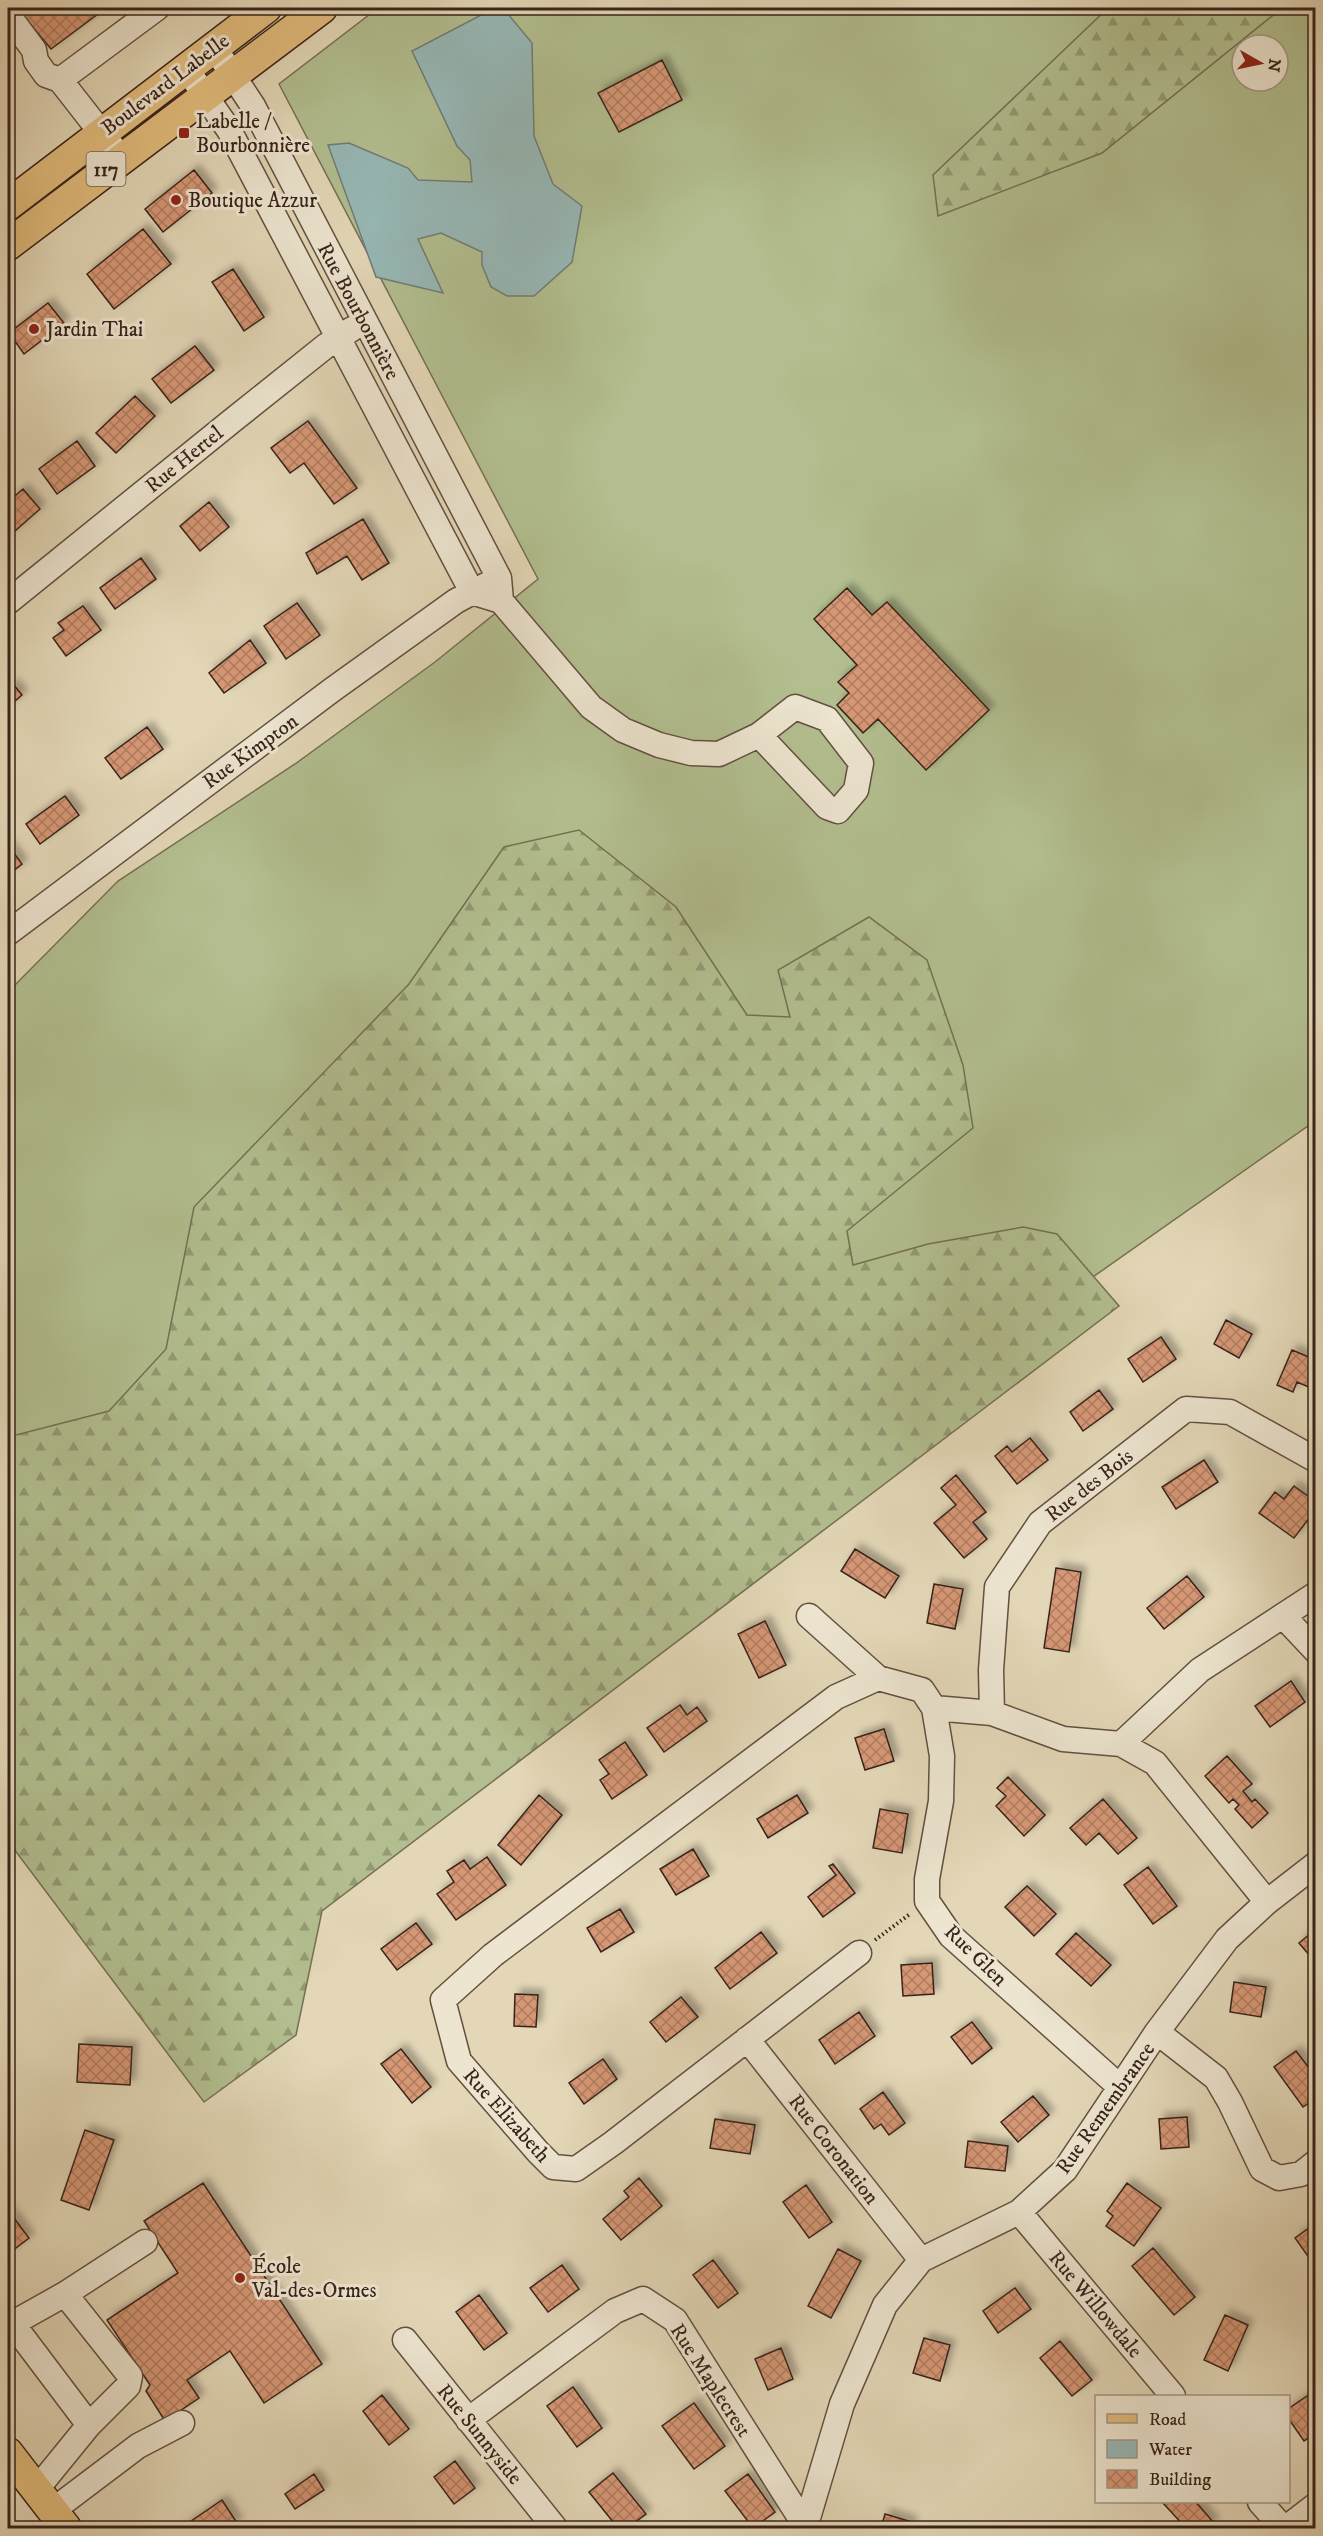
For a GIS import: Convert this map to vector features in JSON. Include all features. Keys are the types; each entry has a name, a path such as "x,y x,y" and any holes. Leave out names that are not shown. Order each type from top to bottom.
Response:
{"main road":[{"name":"Boulevard Labelle","path":"8,205 266,8"},
{"name":"Boulevard Labelle","path":"8,245 322,8"},
{"path":"8,2453 51,2510"}],"street":[{"path":"60,80 157,8"},
{"path":"8,15 34,50 36,62 46,75 60,80 121,158"},
{"name":"Rue Bourbonnière","path":"214,47 253,106 500,589 591,707 623,730 659,745 691,753 720,754 759,735"},
{"name":"Rue Bourbonnière","path":"186,68 229,130 472,592"},
{"name":"Rue Hertel","path":"8,602 338,337 364,321"},
{"name":"Rue Kimpton","path":"8,933 255,747 456,601 472,592 500,589"},
{"name":"Rue des Bois","path":"992,1713 991,1670 997,1587 1040,1523 1186,1409 1230,1412 1316,1460"},
{"path":"1121,1744 1200,1670 1316,1594"},
{"path":"809,1616 878,1678 922,1690 934,1708 942,1756 941,1801 927,1879 927,1901"},
{"path":"1284,1617 1316,1651"},
{"name":"Rue Elizabeth","path":"859,1953 613,2144 576,2169 553,2167 459,2061 443,2001 492,1955 836,1697 878,1678"},
{"path":"934,1708 992,1713 1063,1739 1121,1744 1155,1763 1267,1902"},
{"name":"Rue Remembrance","path":"806,2528 842,2403 885,2305 921,2260 1019,2212 1065,2170 1157,2032 1227,1939 1267,1902 1316,1864"},
{"name":"Rue Glen","path":"927,1901 951,1936 1120,2086"},
{"path":"1157,2032 1216,2078 1262,2169 1279,2178 1301,2174 1316,2162"},
{"name":"Rue Coronation","path":"747,2039 921,2260"},
{"name":"Rue Willowdale","path":"1019,2212 1171,2395"},
{"path":"89,2425 10,2324 65,2294 145,2242"},
{"path":"51,2510 89,2425 128,2386 130,2376 65,2294"},
{"name":"Rue Maplecrest","path":"468,2420 615,2311 642,2299 675,2320 806,2528"},
{"name":"Rue Sunnyside","path":"405,2340 555,2529"},
{"path":"51,2510 138,2446 182,2423"},
{"path":"1261,2503 1284,2529 1316,2505"}],"path":[{"path":"859,1953 927,1901"}],"green space":[{"path":"378,8 1315,8 1315,1121 912,1404 8,1587 8,992 118,881 295,764 435,662 538,579 279,84"},
{"path":"1108,8 1282,8 1251,33 1230,33 1230,50 1102,153 938,216 933,175"},
{"path":"579,830 676,907 747,1015 790,1017 778,970 869,917 927,960 963,1065 973,1128 847,1231 853,1265 928,1244 1023,1227 1057,1234 1119,1306 322,1911 296,2035 204,2102 8,1841 8,1437 109,1411 166,1349 194,1207 409,984 504,847"}],"water":[{"path":"507,13 532,43 534,136 553,184 582,206 572,262 534,296 507,296 491,287 482,265 482,252 441,233 418,239 443,293 376,277 328,145 349,143 408,168 418,180 472,182 470,160 457,146 412,51 483,14"}],"building":[{"path":"17,8 106,8 51,49"},
{"path":"662,60 682,100 619,132 598,93"},
{"path":"194,170 212,193 163,232 145,209"},
{"path":"143,229 171,264 114,309 87,274"},
{"path":"233,269 264,317 244,331 212,282"},
{"path":"48,303 64,323 24,354 9,333"},
{"path":"195,346 214,370 171,403 152,379"},
{"path":"135,396 155,416 116,453 96,433"},
{"path":"308,421 357,488 334,504 304,463 290,473 271,448"},
{"path":"77,441 95,466 57,494 39,469"},
{"path":"23,489 40,509 8,537 8,502"},
{"path":"209,502 229,527 200,551 180,526"},
{"path":"363,519 389,563 362,580 347,556 317,574 306,553"},
{"path":"141,558 156,579 115,609 100,588"},
{"path":"847,588 872,615 887,602 989,710 926,770 878,719 863,733 837,705 849,693 838,682 857,665 814,619"},
{"path":"297,603 320,635 286,659 264,626"},
{"path":"83,606 101,630 66,656 53,638 64,630 58,623"},
{"path":"250,640 266,663 224,693 209,673"},
{"path":"13,684 22,695 8,707 8,688"},
{"path":"147,727 163,749 121,779 105,758"},
{"path":"65,796 79,815 40,844 26,824"},
{"path":"8,845 22,864 8,875"},
{"path":"1226,1320 1252,1334 1239,1358 1214,1344"},
{"path":"1161,1337 1176,1359 1143,1382 1128,1359"},
{"path":"1292,1350 1316,1360 1316,1390 1297,1382 1293,1392 1277,1385"},
{"path":"1099,1390 1113,1409 1083,1431 1070,1412"},
{"path":"1030,1438 1048,1460 1017,1484 995,1456 1007,1446 1012,1452"},
{"path":"1204,1460 1218,1482 1176,1509 1162,1487"},
{"path":"956,1475 986,1512 973,1522 987,1539 964,1558 934,1523 956,1505 941,1488"},
{"path":"1294,1486 1316,1502 1316,1509 1294,1538 1259,1513 1275,1492 1284,1499"},
{"path":"855,1549 899,1576 885,1598 841,1571"},
{"path":"1056,1568 1081,1572 1069,1652 1044,1648"},
{"path":"1187,1576 1204,1597 1164,1629 1147,1608"},
{"path":"934,1584 963,1589 955,1629 927,1623"},
{"path":"765,1621 786,1665 759,1678 738,1634"},
{"path":"1291,1681 1305,1702 1270,1727 1255,1706"},
{"path":"680,1705 687,1715 697,1707 707,1721 664,1752 647,1728"},
{"path":"884,1729 894,1761 865,1770 855,1738"},
{"path":"625,1742 647,1775 612,1799 600,1780 609,1774 599,1760"},
{"path":"1227,1756 1252,1784 1243,1791 1252,1802 1255,1799 1268,1813 1252,1828 1235,1809 1239,1805 1233,1799 1229,1803 1205,1776"},
{"path":"1008,1777 1045,1815 1024,1836 996,1806 1006,1796 997,1788"},
{"path":"539,1795 562,1815 521,1865 498,1845"},
{"path":"797,1795 808,1813 768,1838 757,1819"},
{"path":"1103,1799 1137,1838 1118,1854 1099,1833 1086,1845 1070,1828"},
{"path":"880,1809 908,1814 902,1853 873,1848"},
{"path":"693,1849 709,1876 676,1895 660,1869"},
{"path":"487,1857 506,1885 456,1920 437,1894 454,1882 447,1871 464,1860 470,1869"},
{"path":"833,1864 855,1893 823,1917 808,1897 836,1875 829,1866"},
{"path":"1148,1867 1177,1906 1153,1924 1124,1885"},
{"path":"1027,1886 1056,1914 1034,1936 1005,1907"},
{"path":"620,1909 634,1932 601,1952 587,1928"},
{"path":"416,1923 432,1944 397,1970 381,1949"},
{"path":"1316,1929 1316,1963 1299,1943"},
{"path":"761,1932 777,1953 730,1989 715,1968"},
{"path":"1076,1933 1111,1965 1091,1986 1056,1954"},
{"path":"932,1963 934,1994 903,1996 901,1965"},
{"path":"1234,1982 1266,1987 1261,2017 1230,2012"},
{"path":"515,1994 538,1995 536,2027 514,2026"},
{"path":"681,1997 698,2017 666,2042 650,2022"},
{"path":"859,2012 875,2036 835,2064 819,2040"},
{"path":"972,2022 992,2048 972,2064 951,2037"},
{"path":"79,2044 132,2047 130,2085 77,2082"},
{"path":"401,2049 431,2087 412,2103 381,2064"},
{"path":"1296,2051 1316,2077 1316,2098 1303,2107 1274,2067"},
{"path":"603,2059 617,2079 584,2104 569,2083"},
{"path":"883,2092 905,2123 889,2135 881,2124 874,2129 860,2109"},
{"path":"1033,2096 1049,2115 1018,2142 1001,2122"},
{"path":"1187,2117 1189,2147 1161,2149 1159,2119"},
{"path":"715,2119 755,2125 750,2154 710,2148"},
{"path":"85,2130 114,2140 89,2210 61,2200"},
{"path":"968,2141 1008,2146 1005,2171 965,2167"},
{"path":"639,2178 662,2206 621,2240 603,2219 629,2197 624,2191"},
{"name":"École Val-des-Ormes","path":"203,2183 322,2364 264,2403 230,2351 187,2380 199,2398 165,2421 146,2391 150,2385 107,2320 178,2273 144,2221"},
{"path":"1127,2183 1161,2208 1134,2246 1106,2226 1113,2216 1107,2211"},
{"path":"806,2185 832,2222 809,2238 783,2202"},
{"path":"8,2210 29,2238 8,2254"},
{"path":"1316,2223 1316,2259 1312,2262 1295,2238"},
{"path":"1153,2248 1195,2297 1174,2315 1132,2266"},
{"path":"838,2249 861,2261 831,2318 808,2306"},
{"path":"713,2260 738,2293 718,2308 693,2275"},
{"path":"562,2265 579,2289 548,2312 530,2288"},
{"path":"1015,2288 1031,2309 998,2333 983,2311"},
{"path":"479,2295 507,2333 484,2350 456,2312"},
{"path":"1225,2315 1248,2325 1228,2371 1204,2360"},
{"path":"924,2338 950,2345 940,2381 913,2373"},
{"path":"1060,2341 1092,2380 1072,2396 1040,2358"},
{"path":"781,2348 793,2379 768,2390 755,2359"},
{"path":"573,2387 602,2428 577,2447 547,2406"},
{"path":"1310,2394 1316,2403 1316,2433 1304,2441 1290,2421 1290,2408"},
{"path":"382,2395 409,2429 389,2445 363,2411"},
{"path":"694,2403 725,2446 694,2469 662,2426"},
{"path":"455,2461 475,2488 454,2504 434,2477"},
{"path":"613,2473 646,2514 627,2528 618,2528 589,2492"},
{"path":"314,2474 324,2490 295,2509 285,2494"},
{"path":"748,2474 775,2512 753,2528 725,2491"},
{"path":"222,2500 237,2523 229,2528 181,2528"},
{"path":"1163,2503 1197,2503 1214,2523 1207,2528 1186,2528"},
{"path":"885,2514 912,2522 910,2528 881,2528"}],"place":[{"name":"Labelle / Bourbonnière","path":"184,133"},
{"name":"Boutique Azzur","path":"176,200"},
{"name":"Jardin Thai","path":"34,329"},
{"name":"École Val-des-Ormes","path":"240,2278"}]}
